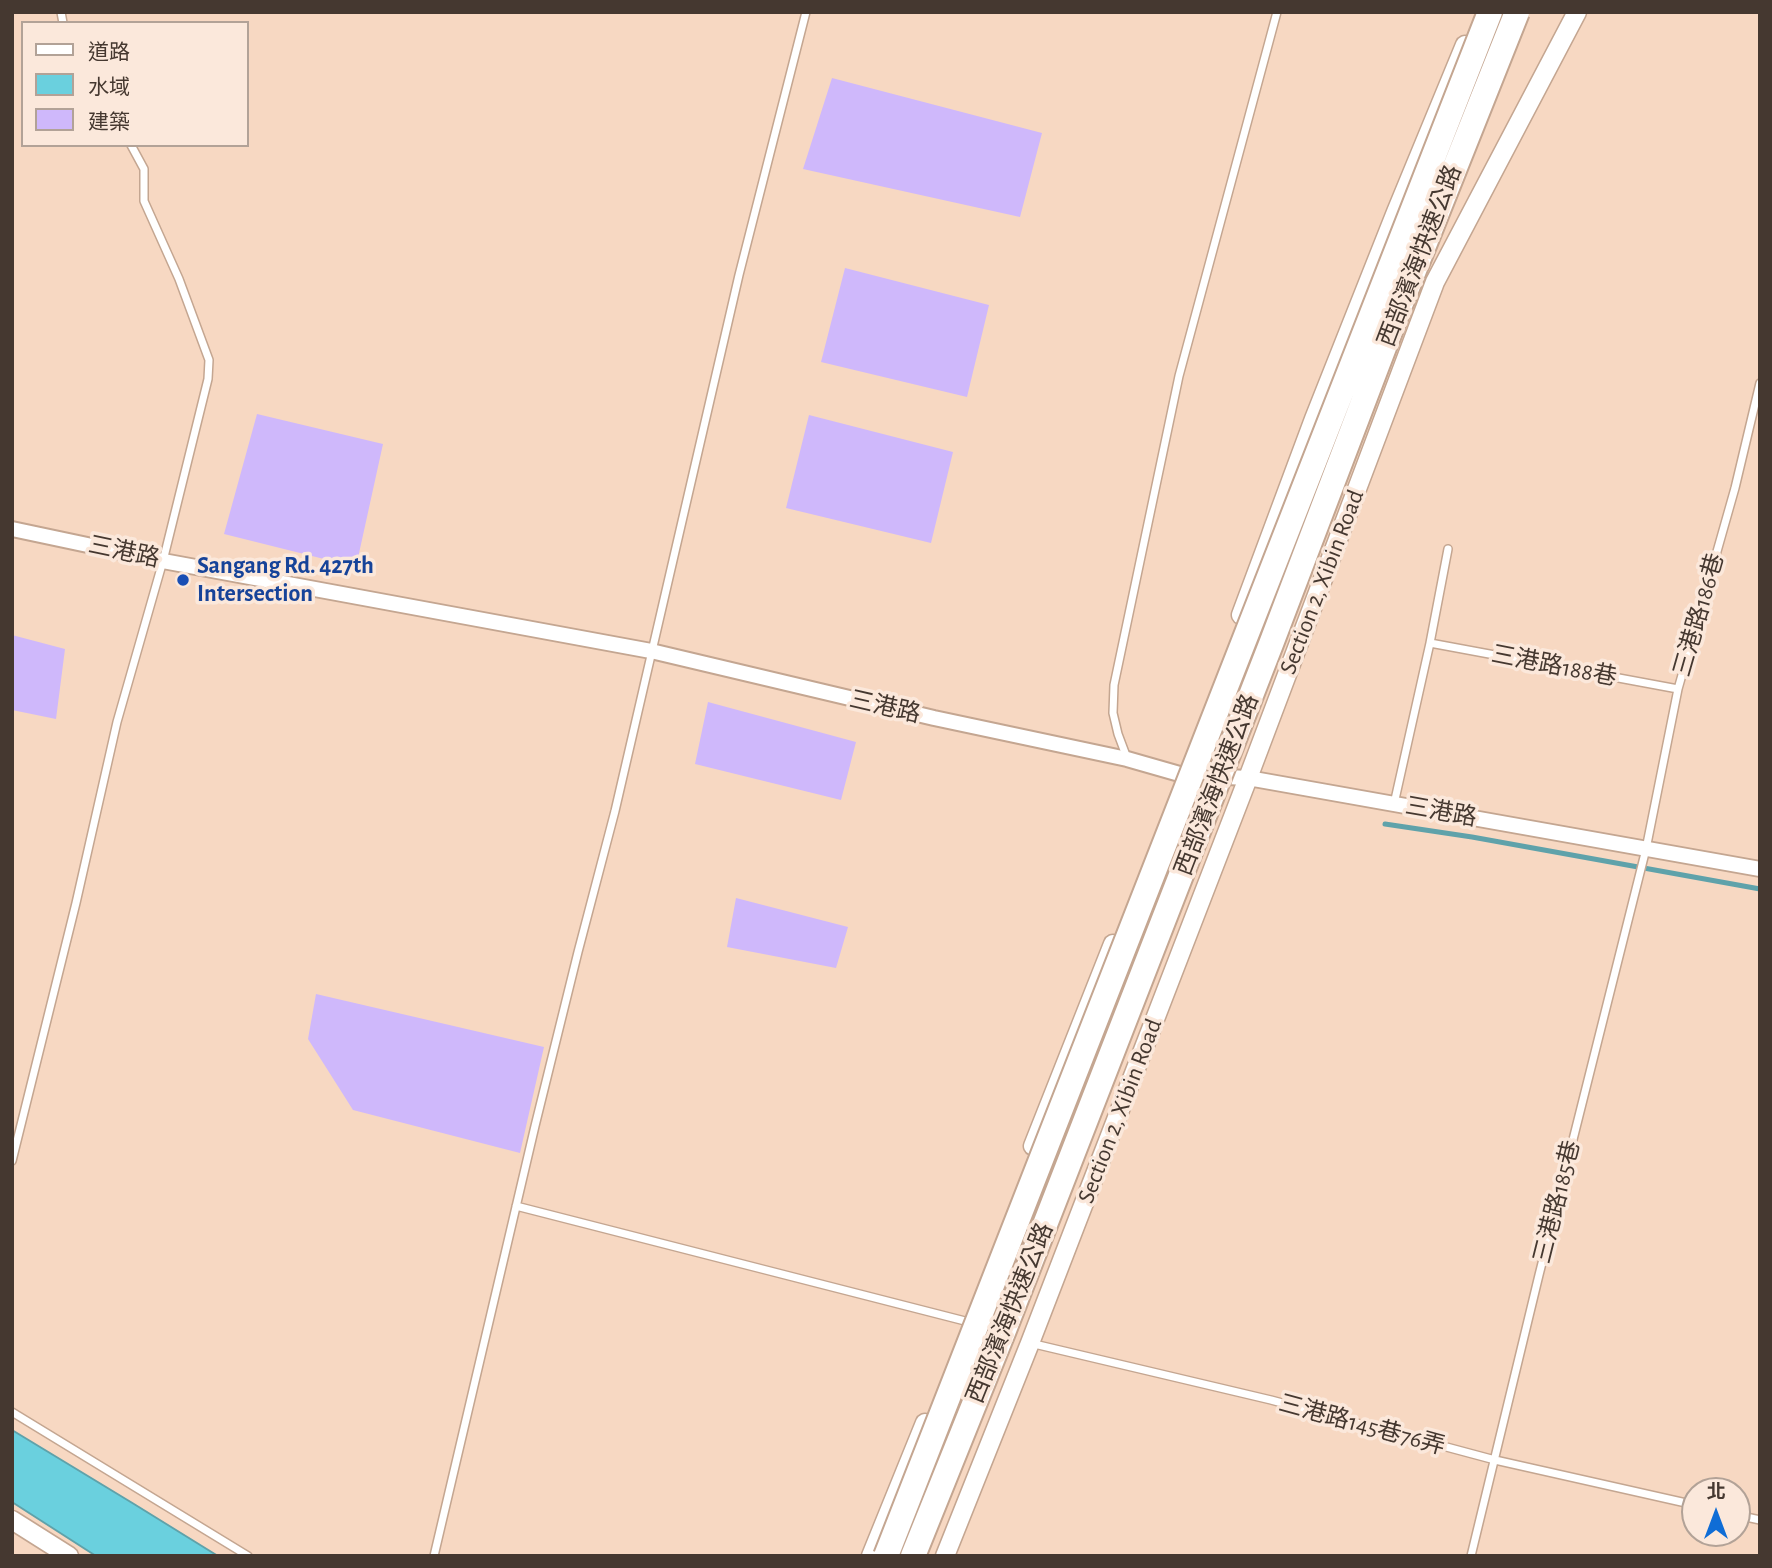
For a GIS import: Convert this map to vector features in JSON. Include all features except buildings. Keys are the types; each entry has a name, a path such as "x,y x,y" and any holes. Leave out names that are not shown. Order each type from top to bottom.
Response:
{"highway":[{"name":"西部濱海快速公路","path":"886,1556 1490,12"},
{"name":"西部濱海快速公路","path":"913,1556 1009,1317 1399,308 1517,12"}],"street":[{"path":"871,1556 1100,975 1183,775 1314,419 1478,12"},
{"name":"Section 2, Xibin Road","path":"945,1556 1248,778 1435,282 1577,12"},
{"name":"三港路","path":"12,529 163,561 651,651 934,718 1127,759 1183,775 1248,778 1760,869"},
{"path":"965,1321 1030,1343"},
{"path":"12,1520 69,1556"}],"lane":[{"path":"434,1556 516,1206 615,811 736,288 806,12"},
{"path":"1127,759 1113,713 1114,685 1180,376 1277,12"},
{"path":"12,1161 76,903 117,722 163,561 208,379 209,360 179,279 144,201 144,169 132,147"},
{"name":"三港路186巷","path":"1646,849 1678,689 1735,488 1760,383"},
{"path":"1394,804 1448,549"},
{"name":"三港路188巷","path":"1430,643 1678,689"},
{"name":"三港路185巷","path":"1471,1556 1646,849"},
{"path":"516,1206 965,1321"},
{"name":"三港路145巷76弄","path":"1030,1343 1271,1400 1495,1460 1681,1502"},
{"path":"12,1412 248,1556"}],"water":[{"path":"12,1430 218,1556 96,1556 12,1502"}],"waterway":[{"path":"1385,824 1760,889"}],"place":[{"name":"Sangang Rd. 427th Intersection","path":"183,580"}]}
